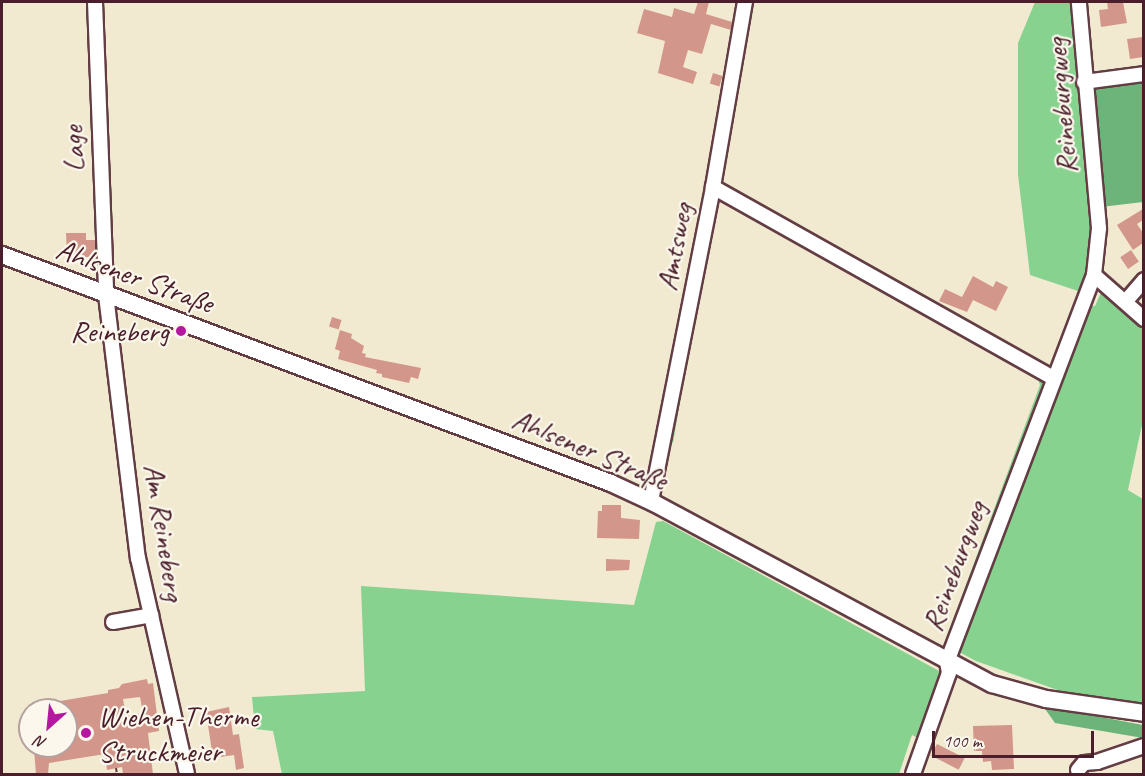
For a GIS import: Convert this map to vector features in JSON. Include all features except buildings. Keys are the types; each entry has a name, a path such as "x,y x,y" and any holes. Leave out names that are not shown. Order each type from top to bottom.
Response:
{"main road":[{"name":"Ahlsener Straße","path":"2,255 563,463 651,501 947,662 992,684 1046,699 1143,713"}],"street":[{"name":"Lage","path":"95,2 106,294"},
{"name":"Amtsweg","path":"651,501 713,187 745,2"},
{"name":"Reineburgweg","path":"913,774 949,673 947,662 1094,275 1099,228 1084,82 1079,2"},
{"path":"1084,82 1143,74"},
{"path":"713,187 1053,378"},
{"path":"1094,275 1126,301 1143,319"},
{"path":"1126,301 1143,280"},
{"name":"Am Reineberg","path":"106,294 138,558 187,774"},
{"path":"113,622 151,615"},
{"path":"1078,770 1084,763 1097,762 1143,746"}],"path":[{"path":"116,768 117,774"}],"green space":[{"path":"747,2 752,2 719,179 722,188 1042,366 1061,370 1087,305 1095,306 1102,290 1122,304 1143,327 1143,420 1128,490 1143,499 1143,705 1069,694 976,661 944,644 1040,385 1038,379 723,198 717,199 713,206 673,443 661,441"},
{"path":"1035,2 1074,2 1078,86 1091,219 1091,253 1081,292 1030,275 1018,175 1018,43"},
{"path":"1143,79 1143,202 1101,207 1090,92 1097,86"},
{"path":"663,521 941,672 922,740 912,735 899,774 282,774 273,731 255,729 252,697 365,691 361,586 634,605 656,522"},
{"path":"1043,706 1143,725 1143,738 1055,723"}],"place":[{"name":"Reineberg","path":"181,331"},
{"name":"Wiehen-Therme Struckmeier","path":"86,733"}]}
